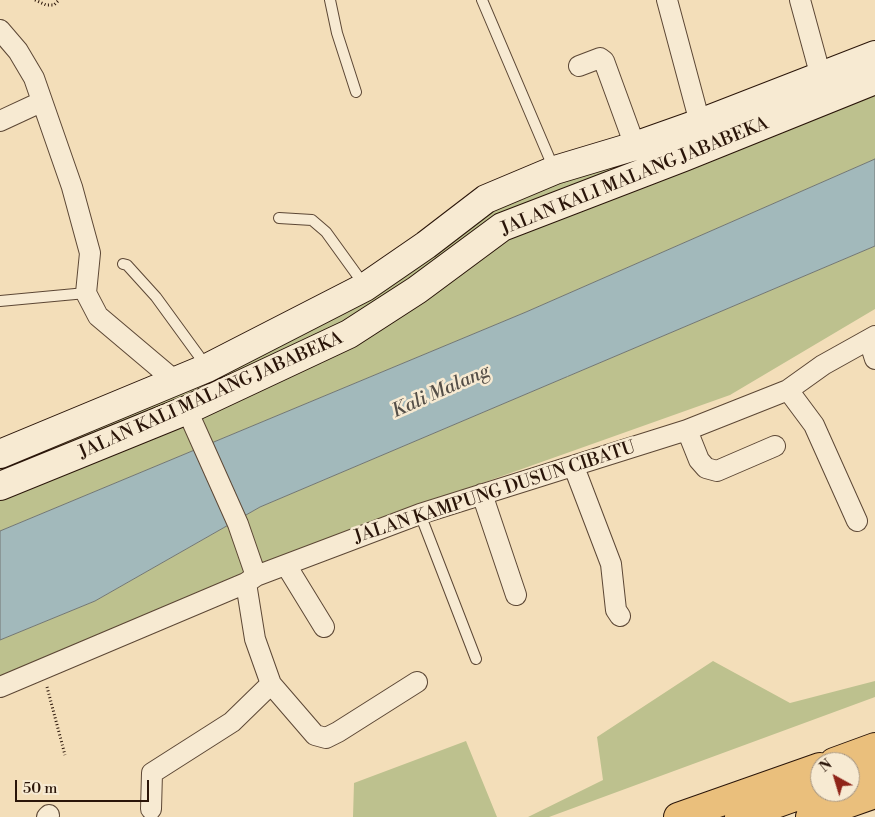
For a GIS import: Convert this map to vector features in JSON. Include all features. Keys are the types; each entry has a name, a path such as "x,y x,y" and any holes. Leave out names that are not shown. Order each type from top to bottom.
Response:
{"highway":[{"path":"860,752 875,747"},
{"path":"860,774 875,769"},
{"path":"678,817 810,771"},
{"path":"739,817 810,792"},
{"path":"810,817 875,794"},
{"path":"827,817 875,800"}],"main road":[{"name":"JALAN KALI MALANG JABABEKA","path":"0,454 208,368 365,287 426,245 486,199 555,170 635,146 700,123 875,55"},
{"name":"JALAN KALI MALANG JABABEKA","path":"0,486 187,410 349,334 418,290 502,227 566,200 684,157 875,80"},
{"path":"555,170 566,200"},
{"path":"48,434 59,463"}],"street":[{"path":"667,0 700,123"},
{"path":"800,0 821,77"},
{"path":"0,30 18,51 34,78 72,187 90,253 86,293 98,316 175,381"},
{"path":"580,66 600,58 604,61 635,146"},
{"path":"0,121 41,102"},
{"path":"872,338 875,359"},
{"name":"JALAN KAMPUNG DUSUN CIBATU","path":"0,687 251,579 420,514 574,468 687,430 788,390 823,365 872,338"},
{"path":"788,390 814,425 858,520"},
{"path":"187,410 238,524 251,579 255,639 271,684 315,735 326,738 416,682"},
{"path":"687,430 699,460 706,468 717,471 775,446"},
{"path":"574,468 611,564 616,610 620,616"},
{"path":"482,494 516,595"},
{"path":"286,565 324,627"},
{"path":"151,809 152,773 232,722 271,684"}],"lane":[{"path":"330,0 338,34 356,92"},
{"path":"482,0 555,170"},
{"path":"278,218 312,220 326,232 365,287"},
{"path":"123,264 127,265 156,297 208,368"},
{"path":"0,301 86,293"},
{"path":"420,514 476,658"}],"path":[{"path":"35,0 46,6 54,5 59,0"},
{"path":"42,669 64,755"}],"green space":[{"path":"875,55 875,159 526,312 0,531 0,454 207,368 486,199"},
{"path":"875,246 875,309 730,395 325,539 0,687 0,640 95,601 260,507"},
{"path":"713,661 790,703 875,681 875,697 549,817 528,817 603,780 597,737"},
{"path":"466,741 497,817 353,817 354,783"}],"water":[{"name":"Kali Malang","path":"875,159 875,246 260,507 95,601 0,640 0,531 526,312"}]}
